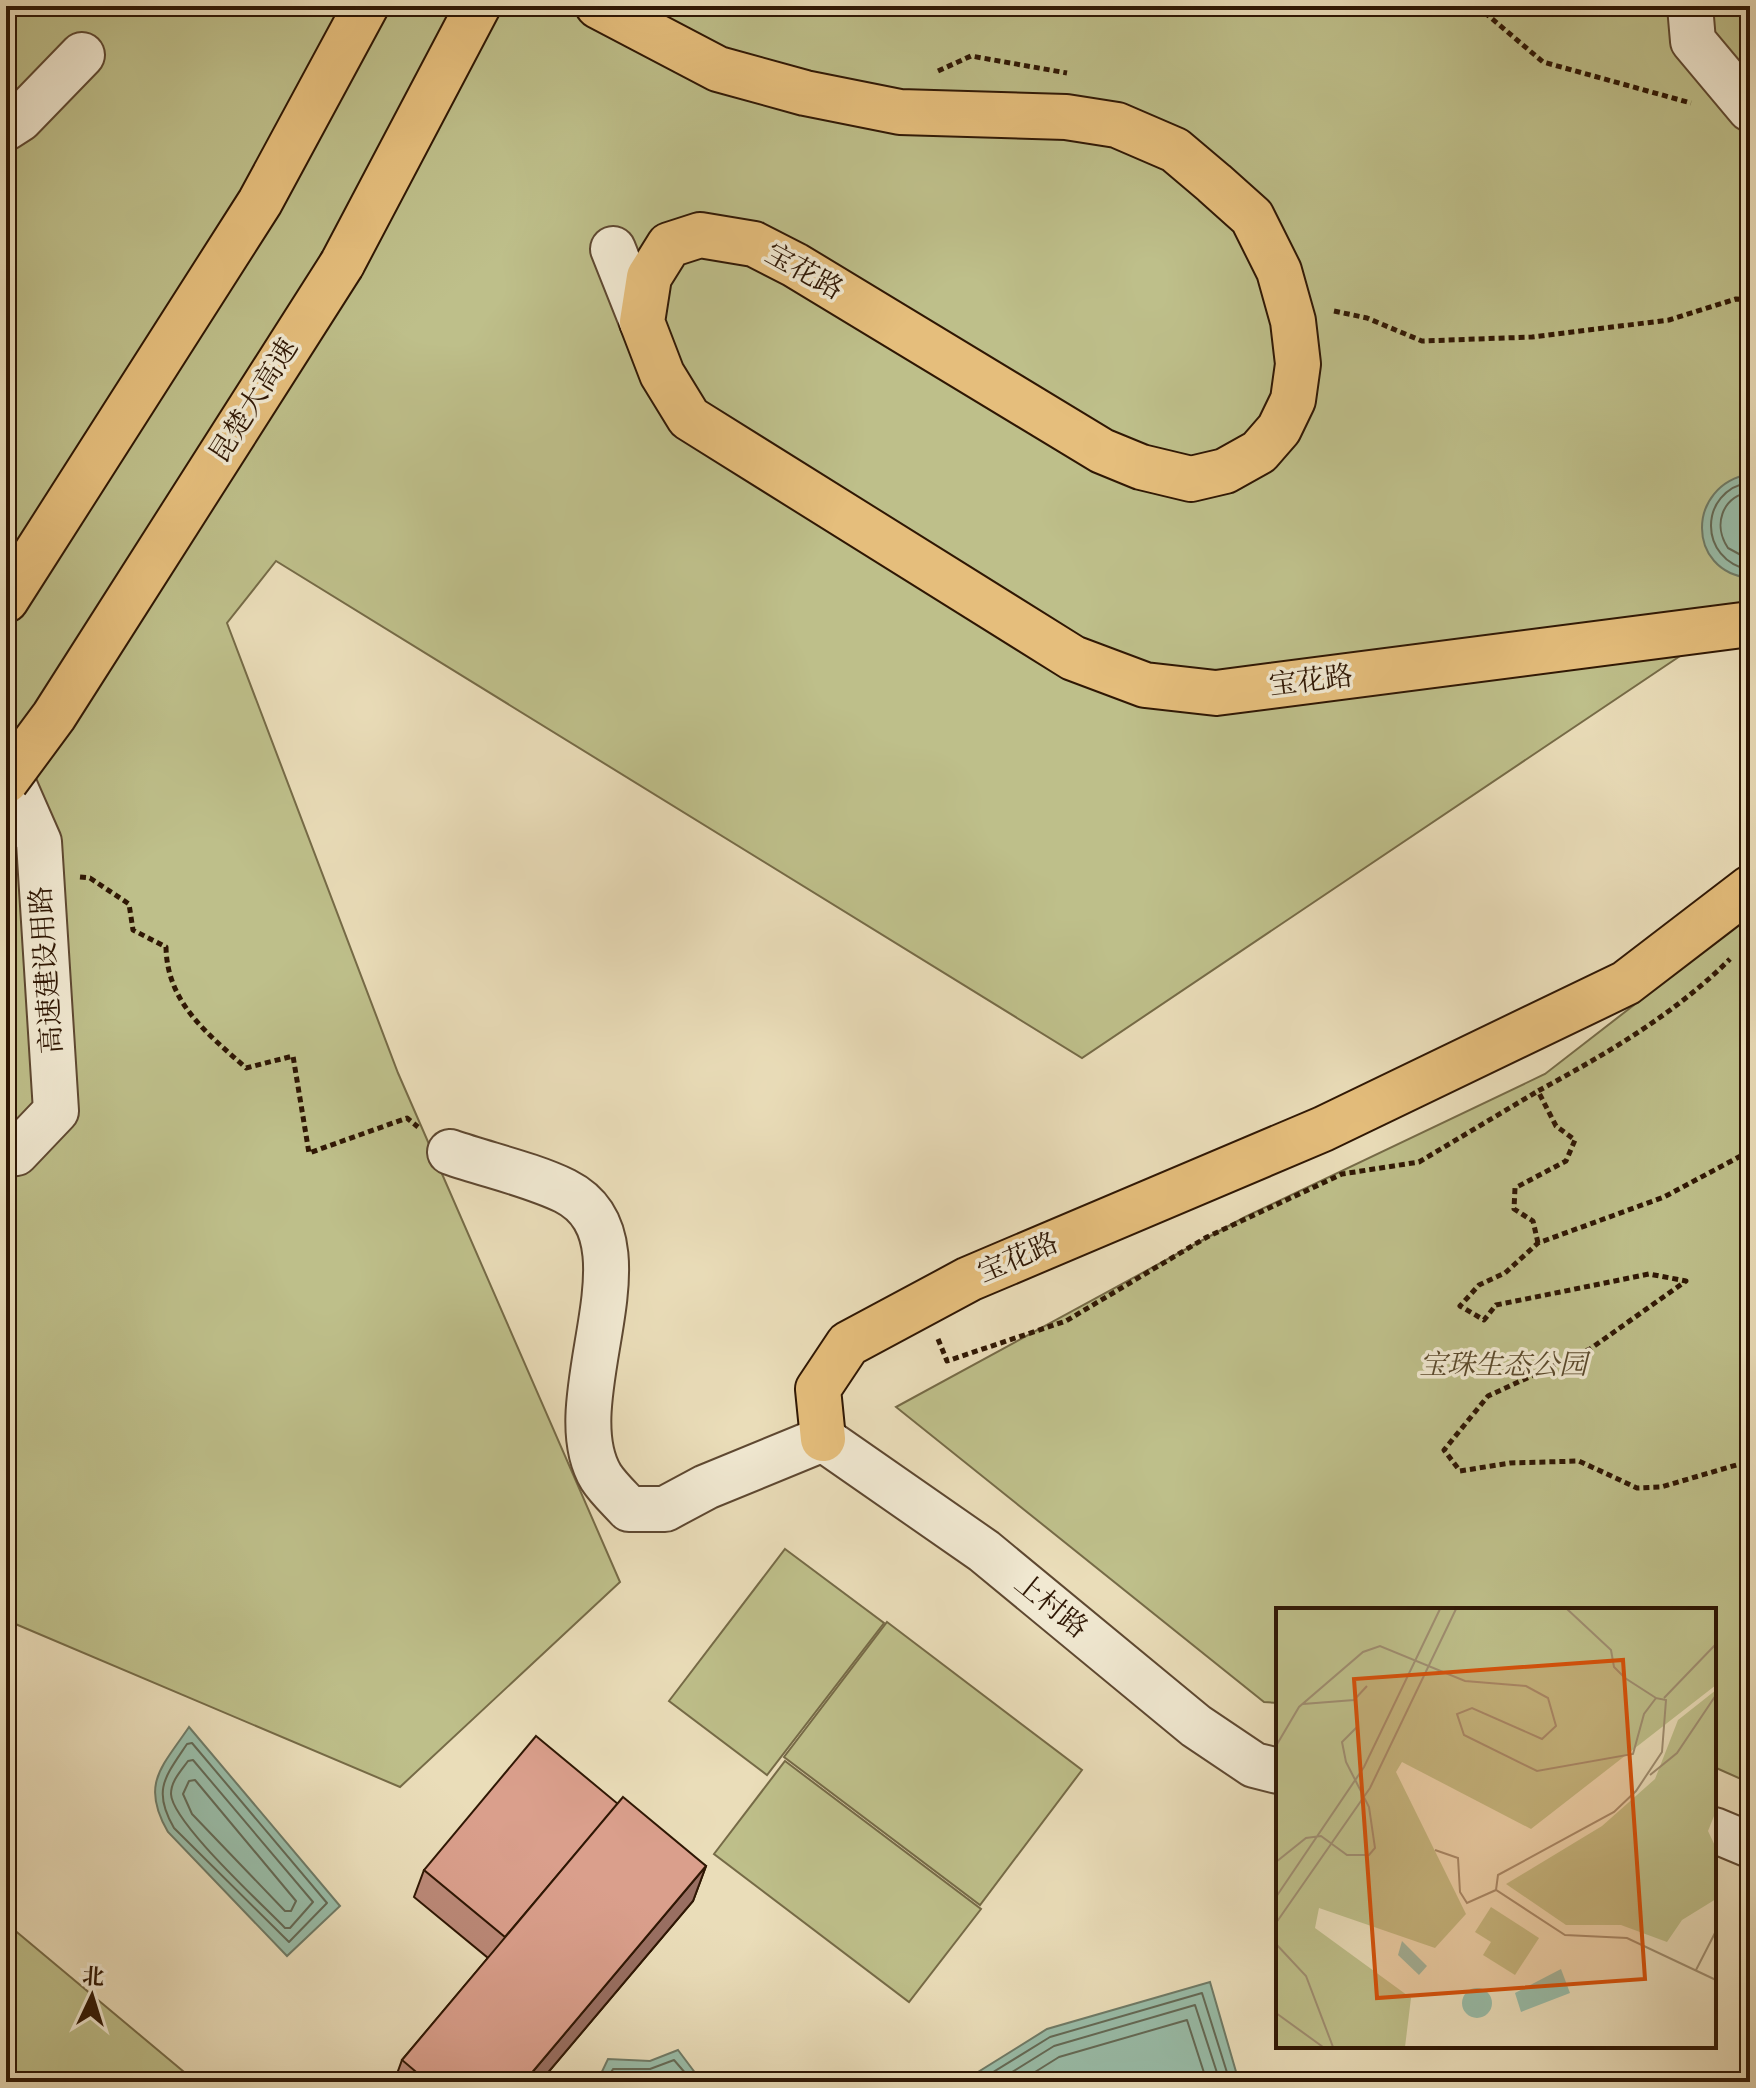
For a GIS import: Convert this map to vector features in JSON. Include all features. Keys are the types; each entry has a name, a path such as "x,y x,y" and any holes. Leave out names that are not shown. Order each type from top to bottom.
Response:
{"main road":[{"path":"6,600 260,202 366,6"},
{"name":"昆楚大高速","path":"6,781 63,703 342,264 478,6"},
{"name":"宝花路","path":"598,6 718,69 805,93 900,112 1066,117 1117,125 1175,150 1252,217 1279,271 1295,335 1298,364 1293,400 1279,429 1259,452 1225,471 1191,479 1141,467 1102,451 795,265 754,244 700,235 669,245 649,277 642,322 662,374 689,418 1073,658 1145,685 1216,693 1750,624"},
{"name":"宝花路","path":"823,1439 818,1389 848,1344 969,1279 1323,1129 1626,983 1750,888"}],"street":[{"path":"1690,6 1693,41 1750,109"},
{"path":"6,128 20,119 82,55"},
{"path":"613,249 642,322"},
{"name":"高速建设用路","path":"6,767 39,842 56,1111 16,1153 6,1154"},
{"path":"450,1152 567,1192 596,1218 608,1257 592,1374 590,1435 600,1475 629,1509 665,1509 706,1487 823,1439"},
{"name":"上村路","path":"823,1439 984,1551 1196,1726 1254,1765 1276,1770"},
{"path":"1716,1831 1750,1845"}],"path":[{"path":"1477,6 1543,62 1706,107"},
{"path":"90,878 129,904 133,930 166,947 166,969 188,1015 246,1068 293,1056 309,1153 407,1118"},
{"path":"923,1303 947,1361 1066,1321 1207,1237 1342,1174 1419,1162 1607,1053 1697,992 1739,949"},
{"path":"1538,1091 1556,1126 1575,1140 1566,1161 1515,1188 1514,1209 1533,1221 1538,1243"},
{"path":"1750,1151 1664,1197 1538,1243 1505,1273 1479,1285 1460,1306 1484,1320 1496,1305 1649,1274 1686,1281 1590,1349 1488,1396 1444,1450 1460,1471 1510,1463 1579,1461 1637,1488 1661,1487 1750,1461"}],"green space":[{"path":"6,6 1750,6 1750,609 1082,1058 276,561 227,623 398,1073 620,1582 400,1787 6,1620"},
{"name":"宝珠生态公园","path":"1750,915 1750,1783 1716,1768 1716,1608 1276,1608 1276,1703 1264,1702 896,1407 1245,1217 1545,1074"},
{"path":"785,1549 884,1623 767,1775 669,1701"},
{"path":"887,1622 1082,1770 980,1905 784,1757"},
{"path":"785,1761 981,1909 909,2002 714,1854"},
{"path":"6,1923 196,2082 6,2082"}],"water":[{"path":"1750,474 1750,578 1729,572 1714,561 1705,545 1702,528 1705,510 1714,494 1729,481"},
{"path":"189,1727 340,1906 287,1956 168,1832 160,1815 155,1788 158,1776"},
{"path":"1210,1982 1239,2082 962,2082 1047,2029"},
{"path":"678,2050 702,2082 597,2082 608,2059 650,2061"}],"building":[{"path":"536,1736 618,1804 505,1937 424,1870"},
{"path":"623,1797 706,1866 524,2082 428,2082 402,2060"}]}
